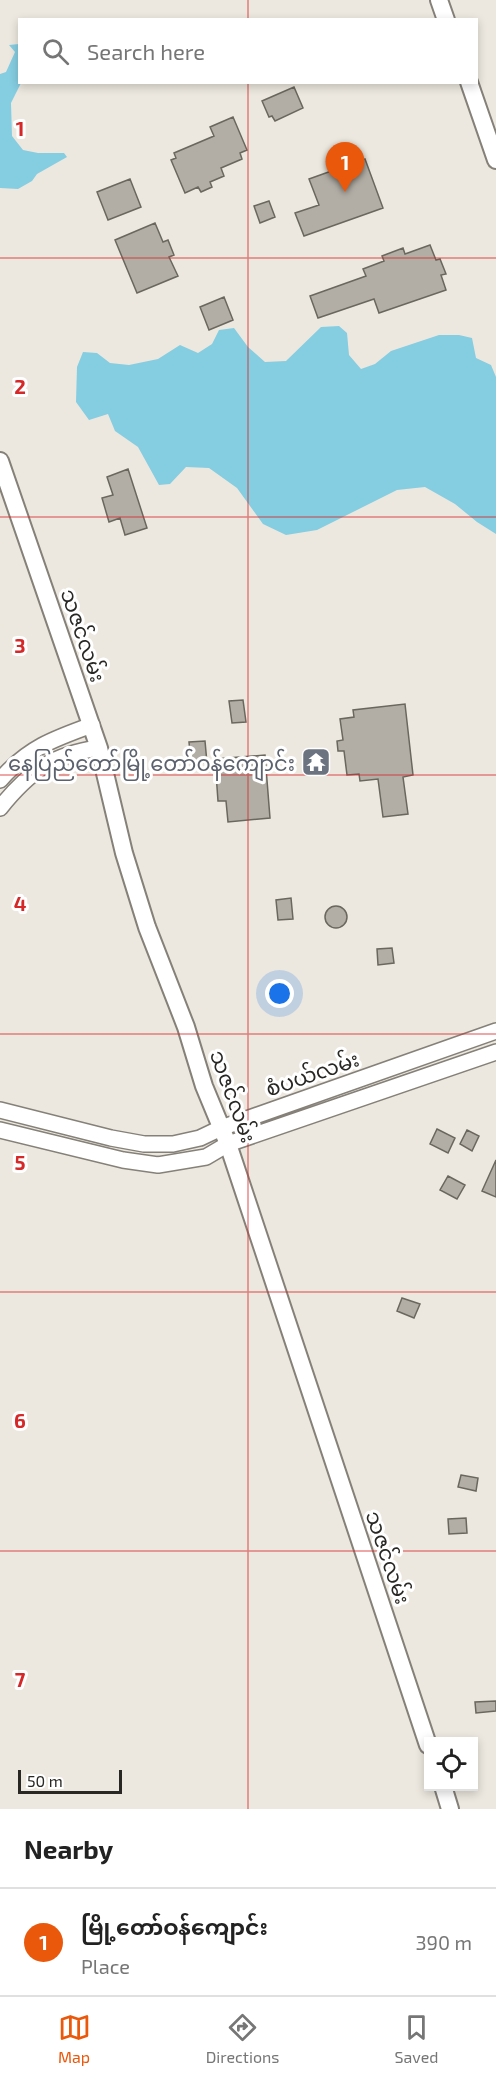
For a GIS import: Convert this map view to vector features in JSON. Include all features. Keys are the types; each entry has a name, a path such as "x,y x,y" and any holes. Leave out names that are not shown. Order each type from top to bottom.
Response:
{"main road":[{"path":"440,0 445,18"},
{"path":"470,84 496,160"},
{"name":"သဇင်လမ်း","path":"0,461 92,725 124,853 147,927 186,1027 204,1086 228,1144 426,1737"},
{"path":"445,1791 450,1809"}],"street":[{"path":"0,780 16,761 54,738 92,725"},
{"path":"0,808 16,789 47,763 76,751 99,748"},
{"name":"စံပယ်လမ်း","path":"0,1110 111,1138 144,1144 173,1144 200,1138 221,1128 496,1031"},
{"name":"စံပယ်လမ်း","path":"0,1131 123,1160 158,1165 206,1157 228,1144 496,1052"}],"water":[{"path":"18,44 18,84 20,84 11,103 12,136 23,150 38,153 64,153 67,157 37,174 32,181 18,189 0,188 0,74 6,72 15,52 9,45"},
{"path":"339,326 347,333 349,355 361,369 375,364 391,351 439,335 459,335 472,338 476,358 491,365 496,377 496,534 455,504 425,487 397,490 317,530 286,535 263,524 237,488 209,468 186,467 170,484 159,485 138,447 115,431 108,414 89,420 76,402 77,367 83,352 97,353 110,363 129,365 158,359 180,345 198,353 212,344 219,330 234,328 248,347 265,362 286,361 321,327"}],"building":[{"path":"294,87 303,108 275,121 272,116 269,117 262,101"},
{"path":"233,117 247,150 240,153 242,159 221,168 224,176 210,182 212,187 201,192 198,187 185,193 171,160 176,158 174,153 214,136 210,127"},
{"path":"365,159 383,208 304,236 295,213 319,205 309,179"},
{"path":"130,179 141,207 108,220 97,192"},
{"path":"269,201 275,217 260,223 254,206"},
{"path":"155,223 163,242 168,240 174,255 169,257 178,276 137,293 115,240"},
{"path":"430,245 436,260 440,259 446,274 441,275 446,290 379,313 374,299 318,318 310,296 366,276 363,269 384,261 382,256 403,248 405,254"},
{"path":"224,297 233,320 209,330 200,307"},
{"path":"128,469 147,528 125,535 120,518 109,522 102,498 113,495 107,477"},
{"path":"243,700 246,722 232,723 229,701"},
{"path":"405,704 413,775 403,777 408,814 383,817 378,779 360,781 359,774 347,775 344,751 338,751 337,741 343,740 340,719 354,717 353,710"},
{"path":"205,741 207,763 191,764 189,742"},
{"path":"265,755 270,818 228,822 226,801 218,801 215,759"},
{"path":"291,898 293,919 278,920 276,900"},
{"path":"336,906 344,909 347,917 344,925 336,928 328,925 325,917 328,909"},
{"path":"392,948 394,963 378,965 377,949"},
{"path":"437,1129 455,1138 448,1153 430,1144"},
{"path":"467,1130 479,1136 472,1151 460,1144"},
{"path":"496,1160 496,1197 482,1191"},
{"path":"448,1176 465,1185 457,1199 440,1190"},
{"path":"402,1298 420,1304 414,1318 397,1311"},
{"path":"461,1475 478,1478 476,1491 458,1487"},
{"path":"466,1518 467,1533 449,1534 448,1519"},
{"path":"496,1701 496,1711 476,1713 475,1702"}],"place":[{"name":"မြို့တော်ဝန်ကျောင်း","path":"345,192"},
{"name":"နေပြည်တော်မြို့တော်ဝန်ကျောင်း","path":"316,762"}]}
